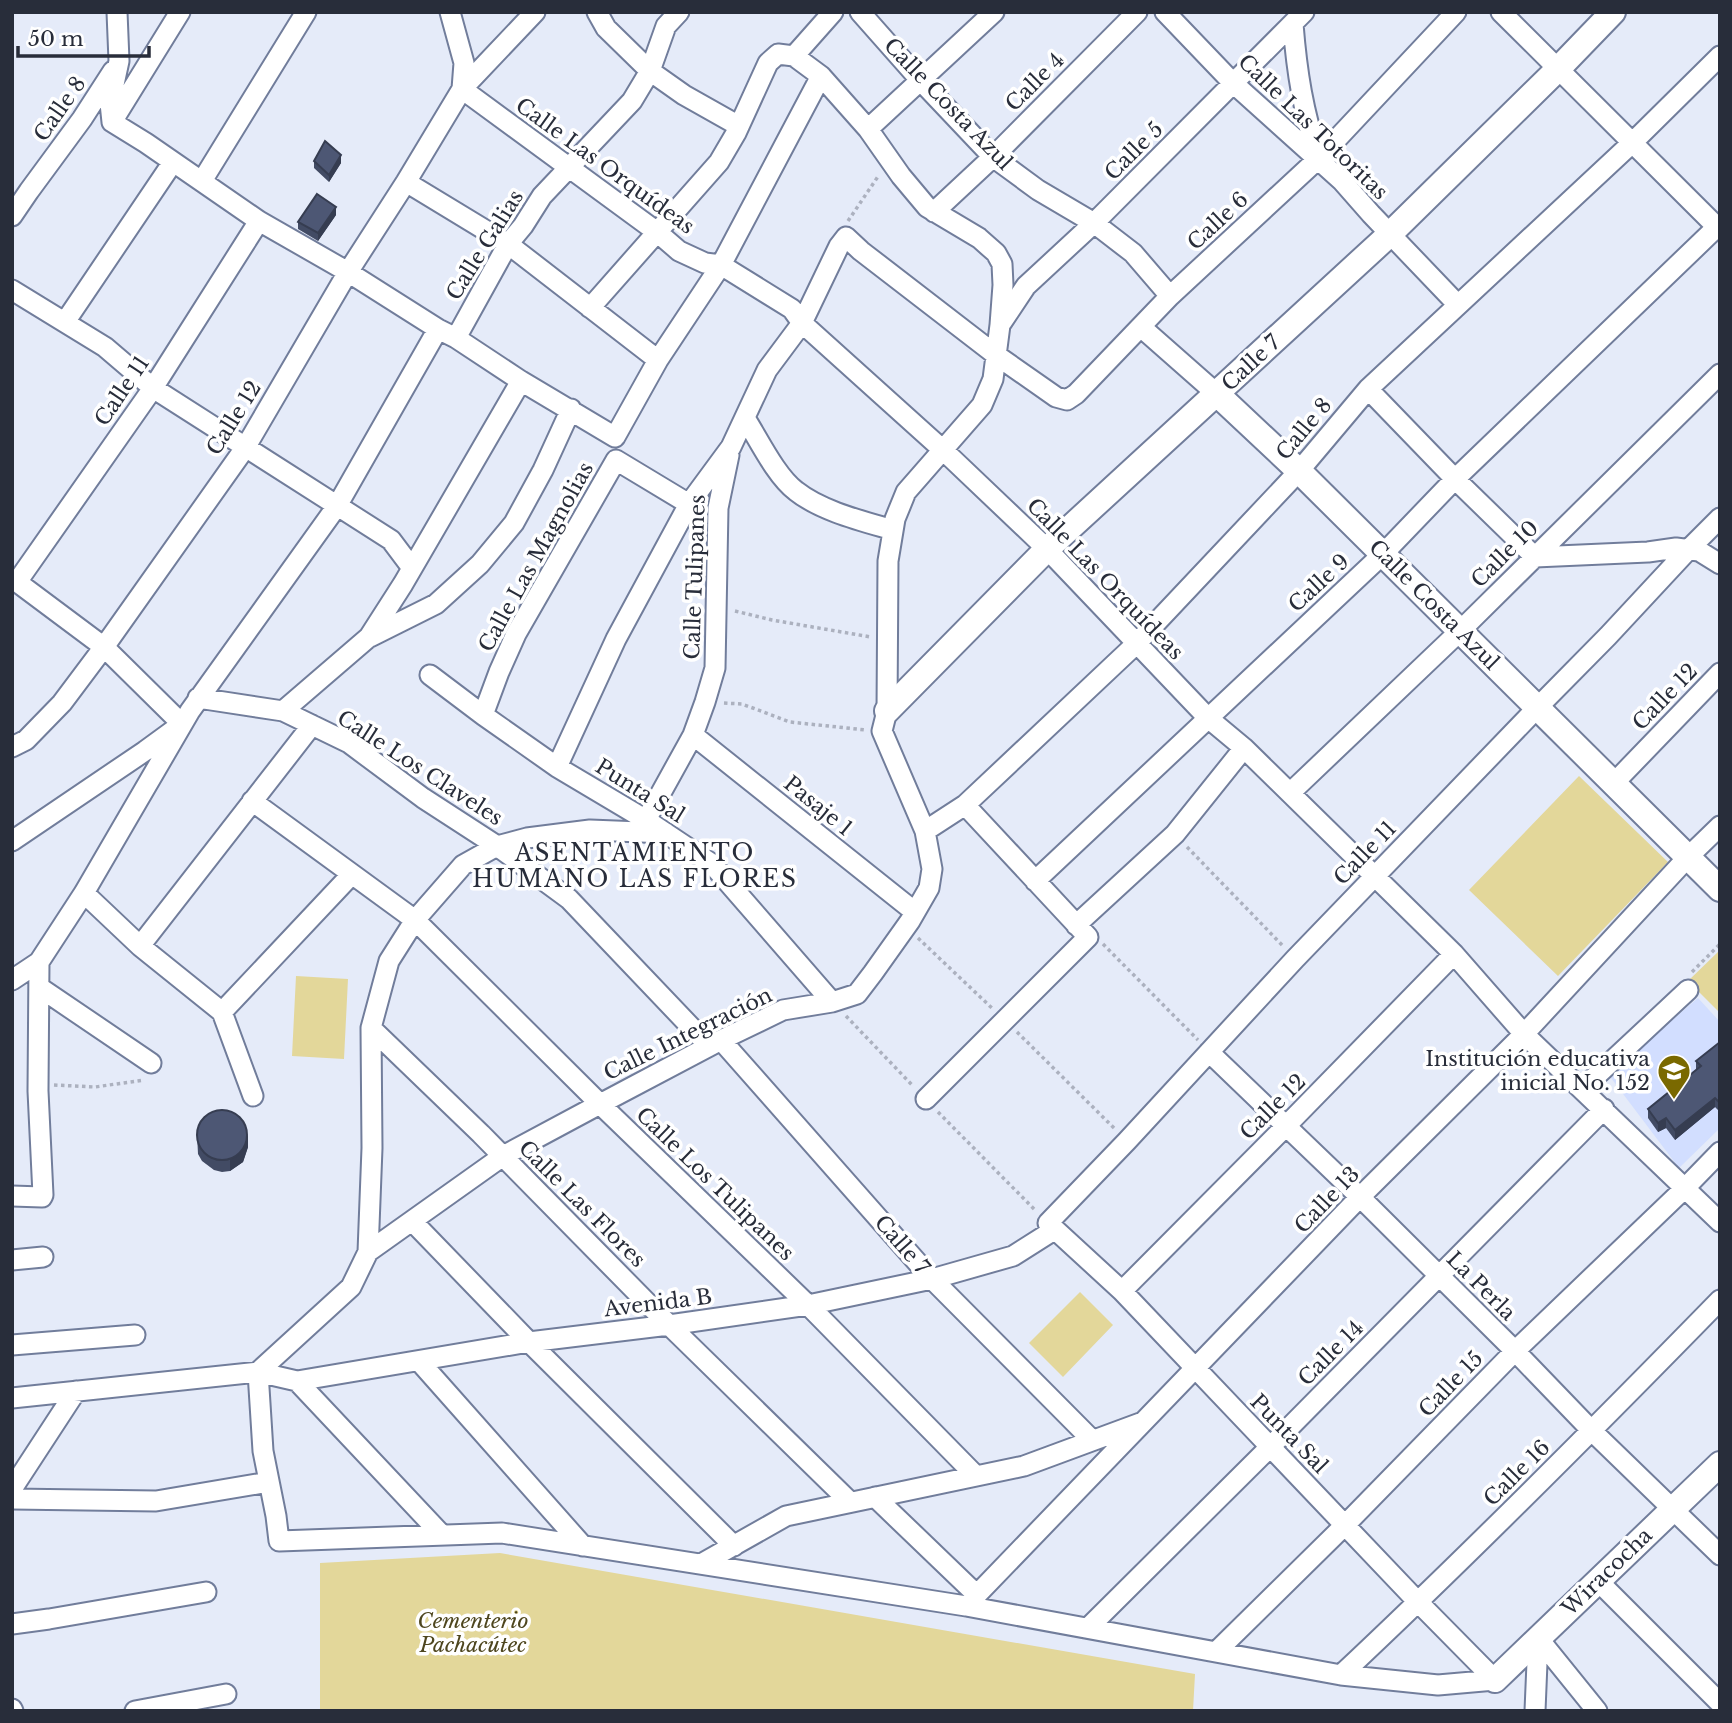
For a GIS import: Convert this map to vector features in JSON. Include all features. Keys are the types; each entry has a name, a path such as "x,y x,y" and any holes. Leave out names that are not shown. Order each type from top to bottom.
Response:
{"street":[{"path":"112,122 110,103 119,61 117,12"},
{"path":"112,122 180,12"},
{"path":"202,181 306,12"},
{"path":"450,12 464,63 462,89"},
{"name":"Calle 12","path":"12,747 26,740 62,703 104,647 245,448 348,272 462,89 535,12"},
{"path":"597,12 606,28 650,71 694,101 740,126"},
{"name":"Calle Galias","path":"39,962 198,698 337,506 447,333 542,196 632,101 650,71 666,26 678,12"},
{"path":"590,308 719,162 740,126 768,64 778,54 794,56 833,12"},
{"name":"Calle Costa Azul","path":"860,12 993,157 1038,190 1094,223 1133,253 1170,296"},
{"path":"868,129 994,12"},
{"name":"Calle 4","path":"934,212 993,157 1137,12"},
{"name":"Calle Las Totoritas","path":"1165,12 1233,82 1319,158 1458,305"},
{"name":"Calle 6","path":"996,355 1056,397 1067,400 1076,394 1170,296 1319,158 1456,12"},
{"path":"1501,12 1719,227"},
{"name":"Calle 7","path":"885,721 1047,549 1390,234 1613,12"},
{"path":"1299,18 1297,68 1302,100 1319,158"},
{"name":"Calle 5","path":"1000,325 1026,286 1094,223 1299,18"},
{"name":"Calle Integración","path":"368,1252 503,1156 715,1043 783,1010 832,1002 857,994 929,888 932,869 925,831 885,721 888,561 895,519 906,492 982,405 993,379 1000,325 1002,264 996,253 979,238 927,207 868,129 821,76 794,56"},
{"name":"Calle 8","path":"925,831 965,805 1136,644 1299,471 1368,389 1632,143 1720,56"},
{"name":"Calle 8","path":"12,216 20,192 82,119 119,61"},
{"path":"112,122 259,221 348,272 521,381 615,436 658,360 721,265 821,76"},
{"name":"Calle Las Orquídeas","path":"462,89 679,251 705,262 721,265 792,309 802,323 943,450 1047,549 1208,718 1244,748 1454,954 1524,1034 1720,1222"},
{"path":"65,322 173,162"},
{"path":"406,182 508,244 658,360"},
{"name":"Calle 11","path":"104,647 17,582 153,388 259,221"},
{"name":"Calle 9","path":"1035,881 1383,554 1455,479 1719,227"},
{"path":"846,237 996,355"},
{"name":"Calle Tulipanes","path":"557,766 616,639 689,504 730,447 767,370 802,323 839,246 846,237"},
{"path":"12,290 105,347 153,388 391,540 412,568"},
{"name":"Calle Costa Azul","path":"1141,327 1299,471 1720,889"},
{"name":"Calle 10","path":"1290,793 1460,631 1720,374"},
{"path":"369,638 521,381"},
{"path":"1368,389 1535,557 1648,552 1676,548 1699,551 1720,564"},
{"path":"283,711 369,638 436,604 481,564 514,523 571,409"},
{"path":"745,418 780,474 795,491 850,517 893,530"},
{"name":"Calle Tulipanes","path":"646,820 692,735 715,668 718,508 730,447"},
{"name":"Calle Las Magnolias","path":"483,715 516,634 616,460 689,504"},
{"name":"Calle 11","path":"1051,1227 1295,959 1720,518"},
{"path":"12,841 181,724 104,647"},
{"name":"Calle 12","path":"1614,783 1720,673"},
{"name":"Punta Sal","path":"430,675 557,766 712,864 832,1002"},
{"name":"Calle Los Claveles","path":"198,698 283,711 349,743 569,899 715,1043"},
{"path":"140,946 312,725"},
{"name":"Pasaje 1","path":"692,735 915,912"},
{"path":"926,1100 1175,834 1244,748"},
{"name":"Calle Los Tulipanes","path":"252,801 415,920 808,1305 976,1476"},
{"path":"965,805 1082,931"},
{"name":"Calle 13","path":"971,1601 1360,1197 1524,1034 1720,826"},
{"name":"Calle Integración","path":"258,1372 351,1287 368,1252 372,1148 371,1028 389,961 415,920 463,865 497,846 527,838 590,830 666,833"},
{"path":"222,1012 352,874"},
{"path":"83,893 140,946 222,1012 253,1096"},
{"name":"Calle 12","path":"1122,1291 1454,954"},
{"path":"12,980 39,962"},
{"path":"12,1196 43,1195 38,1084 39,962"},
{"path":"39,987 153,1071"},
{"path":"1581,1089 1688,990"},
{"name":"Calle Las Flores","path":"371,1028 850,1502"},
{"name":"Calle 7","path":"715,1043 932,1279 1092,1440"},
{"name":"La Perla","path":"1209,1052 1360,1197 1592,1431 1720,1555"},
{"name":"Calle 14","path":"1088,1628 1604,1109"},
{"name":"Calle 15","path":"1217,1651 1515,1351 1720,1152"},
{"path":"412,1221 734,1546"},
{"name":"Punta Sal","path":"1051,1227 1122,1291 1495,1680"},
{"name":"Avenida B","path":"12,1398 258,1372 297,1381 529,1342 808,1305 932,1279 1013,1256 1051,1227"},
{"path":"12,1259 43,1256"},
{"name":"Calle 16","path":"1341,1675 1592,1431 1720,1300"},
{"path":"12,1345 135,1335"},
{"path":"419,1361 583,1546"},
{"path":"258,1372 262,1451 279,1541 502,1532 701,1564 971,1601 1088,1628 1341,1675 1438,1685 1495,1680"},
{"path":"297,1381 441,1534"},
{"path":"12,1489 76,1391"},
{"path":"701,1564 786,1516 1024,1466 1147,1420"},
{"name":"Wiracocha","path":"1495,1680 1720,1464"},
{"path":"12,1499 156,1501 269,1482"},
{"path":"875,1497 971,1601"},
{"path":"1598,1581 1720,1703"},
{"path":"12,1623 206,1592"},
{"path":"1535,1711 1538,1638"},
{"path":"1538,1638 1597,1711"},
{"path":"135,1711 226,1694"}],"path":[{"path":"846,237 848,222 889,158"},
{"path":"716,606 772,620 887,640"},
{"path":"705,702 742,704 790,722 885,721"},
{"path":"1175,834 1295,959"},
{"path":"1082,931 1098,939 1209,1052"},
{"path":"1688,990 1683,981 1720,944"},
{"path":"38,1084 95,1087 153,1071"}],"shaded area":[{"name":"Institución educativa inicial No. 152","path":"1698,998 1720,1022 1720,1128 1679,1168 1608,1074"}],"green space":[{"path":"1579,776 1668,862 1558,976 1469,890"},
{"path":"1720,950 1720,1013 1688,981"},
{"path":"296,976 348,979 344,1059 292,1056"},
{"path":"1080,1292 1113,1325 1063,1377 1029,1343"},
{"name":"Cementerio Pachacútec","path":"500,1553 1195,1674 1193,1711 320,1711 320,1563"}],"building":[{"path":"325,141 341,155 329,175 314,161"},
{"path":"317,194 336,207 318,233 298,222"},
{"path":"1720,1042 1720,1103 1715,1098 1675,1130 1666,1118 1658,1123 1648,1109 1701,1066 1696,1061"},
{"path":"222,1110 240,1117 247,1135 240,1153 222,1160 204,1153 197,1135 204,1117"}],"place":[{"name":"Institución educativa inicial No. 152","path":"1674,1101"}],"district":[{"name":"ASENTAMIENTO HUMANO LAS FLORES","path":"635,866"}]}
